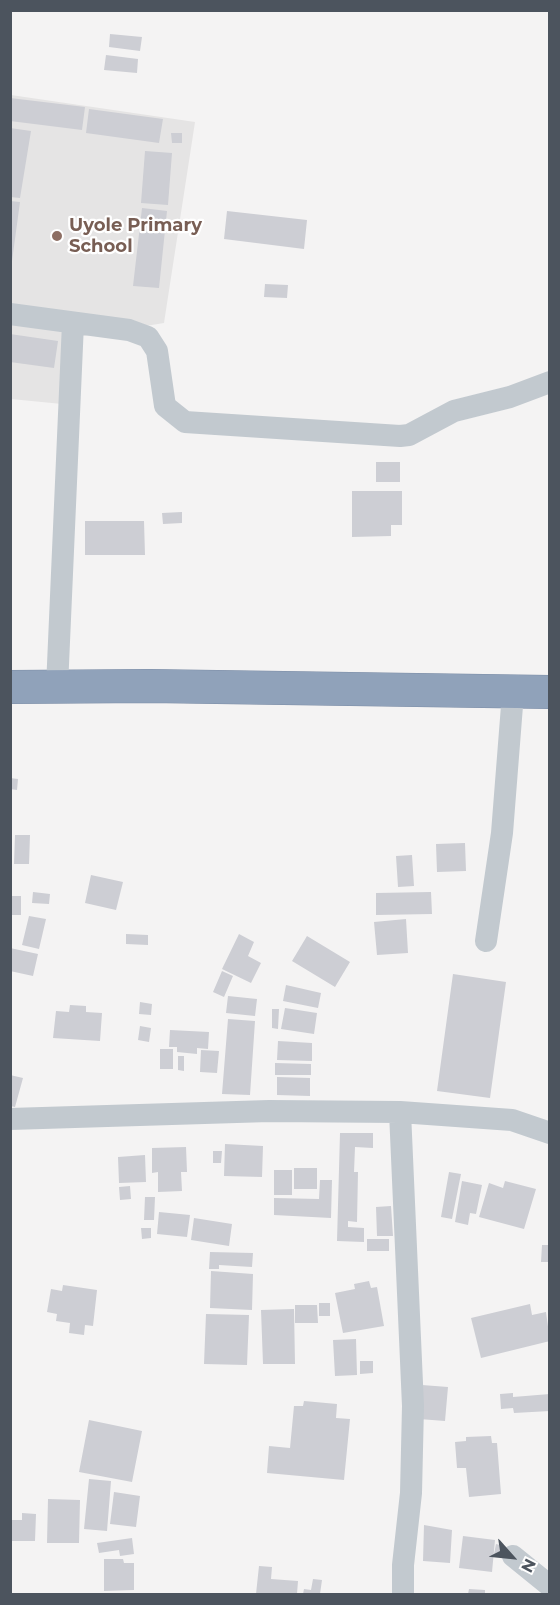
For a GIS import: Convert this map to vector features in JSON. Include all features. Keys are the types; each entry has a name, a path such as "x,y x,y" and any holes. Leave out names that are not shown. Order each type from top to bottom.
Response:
{"highway":[{"path":"10,687 162,686 549,692"}],"street":[{"path":"10,314 129,330 148,337 158,351 165,406 178,418 193,423 409,435 454,411 510,397 549,382"},
{"path":"57,687 74,323"},
{"path":"486,941 502,833 513,693"},
{"path":"10,1119 269,1111 400,1112 512,1120 549,1133"},
{"path":"400,1112 413,1407 411,1493 403,1565 403,1594"},
{"path":"513,1556 549,1586"}],"shaded area":[{"path":"11,95 195,122 164,323 78,337 62,404 11,399"}],"building":[{"path":"110,34 142,37 140,51 109,47"},
{"path":"106,55 138,59 137,73 104,70"},
{"path":"10,98 85,107 82,130 10,121"},
{"path":"89,109 163,119 159,143 86,133"},
{"path":"10,128 31,131 20,198 10,197"},
{"path":"171,133 182,133 182,143 172,143"},
{"path":"145,151 172,153 168,205 141,203"},
{"path":"10,201 20,202 12,261 10,261"},
{"path":"142,208 167,211 159,288 133,286"},
{"path":"227,211 307,220 304,249 224,239"},
{"path":"265,284 288,285 287,298 264,297"},
{"path":"10,334 58,341 54,368 10,362"},
{"path":"376,462 400,462 400,482 376,482"},
{"path":"352,491 402,491 402,525 391,525 391,536 352,537"},
{"path":"182,512 182,523 163,524 162,513"},
{"path":"85,521 144,521 145,555 85,555"},
{"path":"10,778 18,779 17,790 10,789"},
{"path":"15,835 30,835 29,864 14,864"},
{"path":"465,843 466,871 437,872 436,844"},
{"path":"412,855 414,886 398,887 396,856"},
{"path":"91,875 123,882 116,910 85,903"},
{"path":"33,892 50,894 49,904 32,903"},
{"path":"431,892 432,914 376,915 376,893"},
{"path":"10,896 21,896 21,915 10,915"},
{"path":"29,916 46,919 39,949 22,945"},
{"path":"406,919 408,953 377,955 374,922"},
{"path":"126,934 148,935 148,945 126,944"},
{"path":"239,934 254,942 248,956 261,963 251,983 222,969"},
{"path":"307,936 350,962 335,987 292,961"},
{"path":"10,948 38,954 33,976 10,971"},
{"path":"222,971 233,976 224,997 213,992"},
{"path":"453,974 506,982 490,1098 437,1091"},
{"path":"286,985 321,993 318,1008 283,1001"},
{"path":"228,996 257,999 255,1016 226,1013"},
{"path":"140,1002 152,1004 151,1015 139,1014"},
{"path":"70,1005 86,1006 86,1012 102,1013 100,1041 53,1038 56,1011 69,1012"},
{"path":"285,1008 317,1013 314,1034 281,1029"},
{"path":"272,1009 279,1009 278,1029 272,1028"},
{"path":"228,1019 255,1021 250,1095 222,1094"},
{"path":"140,1026 151,1028 149,1042 138,1040"},
{"path":"170,1030 209,1032 208,1049 197,1048 197,1054 177,1052 177,1047 169,1047"},
{"path":"278,1041 312,1043 312,1061 277,1060"},
{"path":"160,1049 173,1049 173,1069 160,1069"},
{"path":"201,1050 219,1051 217,1073 200,1072"},
{"path":"178,1056 184,1056 184,1071 178,1070"},
{"path":"275,1063 311,1064 311,1075 275,1075"},
{"path":"10,1075 23,1078 15,1107 10,1106"},
{"path":"277,1077 310,1078 310,1096 277,1095"},
{"path":"340,1133 373,1133 373,1148 355,1147 354,1172 358,1172 357,1222 348,1221 348,1227 364,1228 364,1242 337,1241"},
{"path":"225,1144 263,1146 262,1177 224,1176"},
{"path":"186,1147 187,1172 181,1172 182,1191 158,1192 158,1172 152,1173 152,1148"},
{"path":"213,1151 222,1151 221,1163 213,1163"},
{"path":"145,1155 146,1182 119,1183 118,1157"},
{"path":"294,1168 317,1168 317,1189 294,1189"},
{"path":"274,1170 292,1170 292,1195 274,1195"},
{"path":"449,1172 461,1174 452,1219 441,1217"},
{"path":"320,1180 332,1180 331,1218 274,1215 274,1198 319,1199"},
{"path":"462,1181 482,1185 476,1214 470,1213 468,1225 455,1222"},
{"path":"505,1181 536,1189 524,1229 479,1217 489,1183 503,1188"},
{"path":"130,1186 131,1199 120,1200 119,1187"},
{"path":"145,1197 155,1197 154,1220 144,1220"},
{"path":"391,1206 393,1236 377,1236 376,1207"},
{"path":"159,1212 190,1215 187,1237 157,1234"},
{"path":"194,1218 232,1224 229,1246 191,1240"},
{"path":"141,1228 151,1228 151,1238 142,1239"},
{"path":"367,1239 389,1239 389,1251 367,1251"},
{"path":"542,1245 550,1245 550,1262 541,1262"},
{"path":"210,1252 253,1253 252,1267 219,1265 219,1269 209,1269"},
{"path":"211,1271 253,1274 252,1310 210,1308"},
{"path":"369,1281 371,1288 377,1287 384,1326 343,1333 335,1293 355,1289 354,1284"},
{"path":"63,1285 97,1290 93,1326 85,1325 84,1335 69,1333 70,1323 56,1321 57,1314 47,1312 51,1289 62,1291"},
{"path":"319,1303 330,1303 330,1316 319,1316"},
{"path":"530,1304 532,1315 546,1312 550,1341 481,1358 471,1318"},
{"path":"295,1305 317,1305 318,1323 295,1323"},
{"path":"294,1309 295,1364 263,1364 261,1310"},
{"path":"206,1314 249,1315 247,1365 204,1364"},
{"path":"356,1339 357,1375 335,1376 333,1340"},
{"path":"360,1361 373,1361 373,1373 360,1374"},
{"path":"422,1385 448,1387 445,1421 419,1419"},
{"path":"513,1393 513,1397 550,1394 550,1411 514,1413 513,1408 501,1409 500,1394"},
{"path":"304,1401 337,1404 336,1418 350,1419 344,1480 267,1473 269,1446 290,1448 294,1406 303,1406"},
{"path":"89,1420 142,1431 132,1482 79,1472"},
{"path":"491,1436 492,1443 497,1443 501,1494 469,1497 466,1468 457,1468 455,1442 466,1441 466,1437"},
{"path":"89,1479 111,1481 107,1531 84,1529"},
{"path":"114,1492 140,1496 136,1527 110,1524"},
{"path":"48,1499 80,1500 79,1543 47,1543"},
{"path":"22,1513 36,1514 35,1541 10,1541 10,1520 22,1520"},
{"path":"424,1525 452,1530 450,1563 423,1561"},
{"path":"463,1536 495,1540 492,1572 459,1568"},
{"path":"132,1538 134,1554 120,1556 119,1550 99,1553 97,1543"},
{"path":"496,1544 504,1546 502,1556 494,1554"},
{"path":"104,1559 123,1559 124,1563 134,1563 134,1590 104,1591"},
{"path":"259,1566 272,1567 271,1579 298,1581 297,1594 256,1594"},
{"path":"313,1579 322,1580 320,1594 303,1594 304,1589 311,1590"},
{"path":"469,1589 485,1590 485,1594 468,1594"}],"place":[{"name":"Uyole Primary School","path":"57,236"}]}
